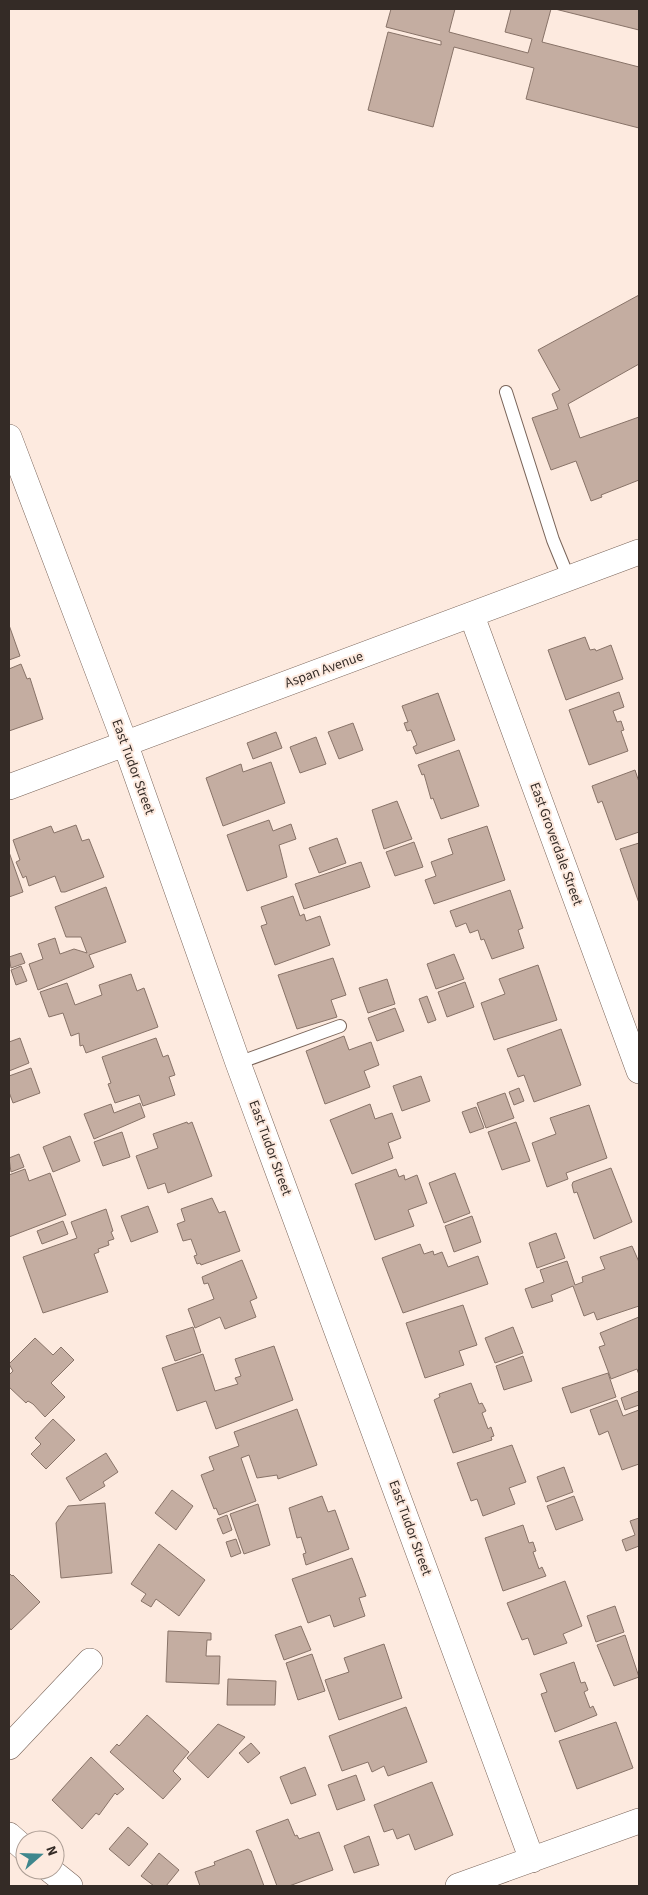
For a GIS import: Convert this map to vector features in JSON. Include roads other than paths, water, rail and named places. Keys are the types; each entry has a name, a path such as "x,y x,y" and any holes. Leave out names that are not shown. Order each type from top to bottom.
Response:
{"street":[{"name":"East Tudor Street","path":"9,437 125,744 238,1063 532,1860"},
{"name":"Aspan Avenue","path":"9,787 472,616 639,552"},
{"name":"East Groverdale Street","path":"472,616 639,1071"},
{"path":"9,1747 90,1662"},
{"path":"458,1886 638,1824"}],"lane":[{"path":"506,392 553,540 569,579"},
{"path":"238,1063 340,1026"}]}
